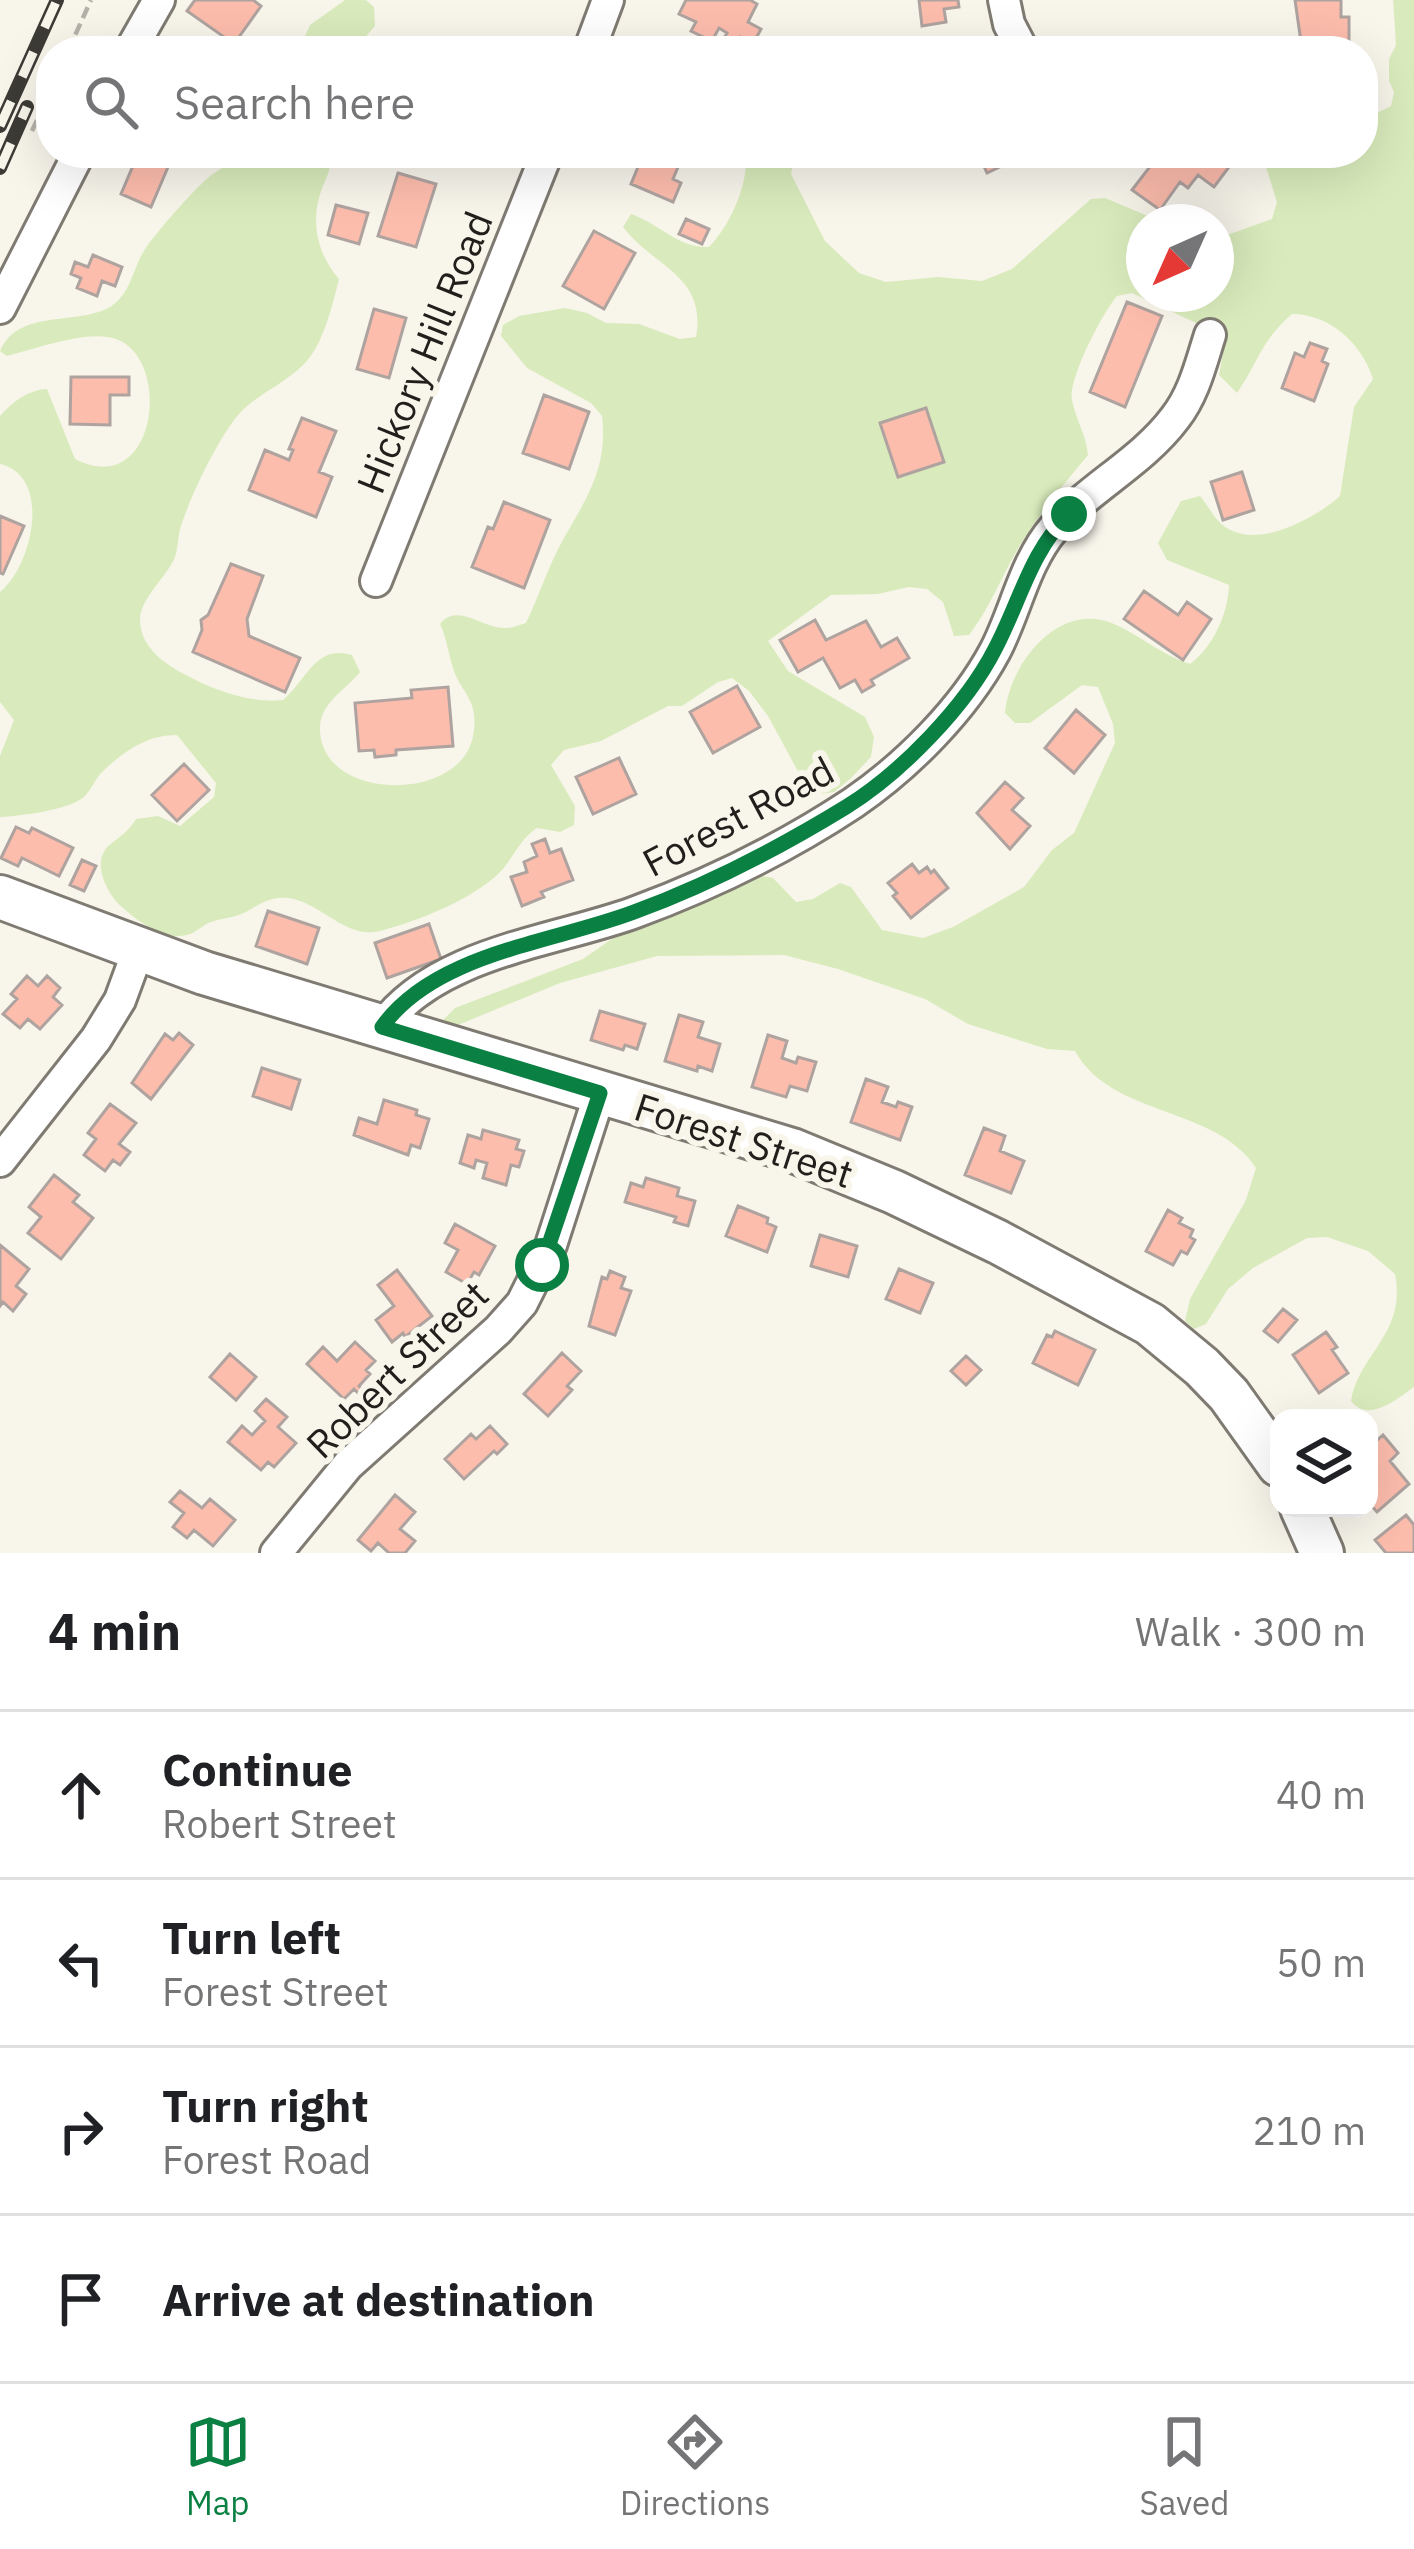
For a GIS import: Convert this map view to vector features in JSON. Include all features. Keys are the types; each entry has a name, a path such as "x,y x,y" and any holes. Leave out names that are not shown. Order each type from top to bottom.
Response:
{"main road":[{"name":"Forest Street","path":"0,897 138,951 792,1150 843,1170 998,1242 1150,1324 1202,1366 1246,1414 1270,1451"},
{"path":"1305,1517 1322,1553"}],"street":[{"path":"139,36 159,0"},
{"path":"595,36 608,0"},
{"path":"1004,0 1015,36"},
{"path":"0,308 71,168"},
{"name":"Hickory Hill Road","path":"376,581 542,168"},
{"name":"Forest Road","path":"382,1027 405,998 439,976 687,891 796,837 888,776 924,741 984,668 1036,555 1054,529 1175,419 1192,388 1210,335"},
{"path":"0,1161 103,1028 120,1000 138,951"},
{"name":"Robert Street","path":"276,1553 378,1435 485,1342 522,1303 551,1245 600,1093"}],"path":[{"path":"75,36 91,0"},
{"path":"32,131 36,122"}],"green space":[{"path":"345,0 366,0 374,7 375,26 366,36 305,36 310,25"},
{"path":"1393,0 1414,0 1414,1387 1391,1403 1363,1409 1351,1401 1394,1313 1395,1274 1368,1251 1327,1237 1307,1238 1253,1268 1228,1289 1206,1324 1194,1329 1185,1321 1190,1299 1246,1200 1256,1168 1216,1133 1113,1089 1075,1051 1047,1049 968,1024 925,999 784,955 657,956 560,983 453,1027 443,1020 455,1008 583,959 639,920 763,876 773,878 796,902 813,899 840,883 851,887 882,930 923,938 953,927 1024,887 1052,850 1074,833 1115,743 1113,724 1098,687 1082,685 1030,723 1015,723 1005,713 1026,657 1056,629 1093,619 1114,624 1190,664 1218,628 1229,585 1167,560 1158,543 1181,501 1200,496 1224,526 1253,535 1301,522 1340,496 1354,407 1373,379 1352,343 1319,319 1292,314 1266,343 1237,393 1219,375 1226,337 1173,312 1234,312 1234,233 1272,219 1277,202 1266,168 1378,168 1378,112 1391,106 1394,92 1389,59 1396,45"},
{"path":"223,168 330,168 317,209 317,231 322,252 339,279 324,330 310,357 239,414 213,453 184,516 175,557 144,605 141,631 156,654 178,671 220,691 259,700 283,700 320,659 352,655 360,672 328,705 321,721 327,754 343,771 393,785 420,783 444,773 463,758 473,736 472,705 456,677 440,624 455,615 497,627 526,623 599,466 602,416 591,403 527,368 501,336 503,325 519,316 565,308 606,323 639,324 680,339 696,337 697,316 686,285 623,227 631,214 688,244 709,247 737,203 746,168 792,168 825,241 859,273 886,282 938,277 982,281 1012,269 1091,199 1105,198 1126,207 1126,294 1117,296 1104,316 1075,377 1072,400 1088,455 1028,533 969,635 954,636 943,602 927,589 909,587 878,594 831,595 768,641 788,671 865,717 874,737 871,757 834,792 821,794 807,788 749,691 732,678 718,682 682,706 668,706 601,741 564,750 551,765 575,806 574,825 560,832 537,828 496,876 471,894 410,922 368,932 345,926 300,901 282,898 190,934 170,935 143,924 117,902 102,873 108,847 136,819 158,816 180,826 214,797 216,783 177,735 145,741 127,752 77,802 0,817 0,756 14,720 0,702 0,592 28,544 32,503 17,472 0,464 0,416 21,398 47,389 75,459 103,467 124,461 139,445 148,422 150,397 145,372 134,352 116,339 77,338 7,356 0,351 9,338 34,323 97,313 117,302 144,251 166,223"}],"building":[{"path":"195,0 253,0 261,6 240,36 223,36 187,11"},
{"path":"686,0 750,0 757,4 748,22 761,29 757,36 725,36 719,28 715,36 702,36 691,31 696,22 679,14"},
{"path":"919,0 958,0 959,7 944,9 946,22 922,26"},
{"path":"1295,0 1341,0 1341,17 1349,17 1349,36 1300,36"},
{"path":"132,168 168,168 151,207 121,194"},
{"path":"638,168 678,168 673,179 681,183 673,202 631,184"},
{"path":"1149,168 1228,168 1214,187 1198,175 1188,188 1180,182 1164,204 1152,204 1132,190"},
{"path":"398,173 436,184 416,247 378,236"},
{"path":"336,205 368,213 359,244 328,235"},
{"path":"686,219 709,229 702,244 679,234"},
{"path":"594,231 635,253 604,309 563,286"},
{"path":"93,255 122,267 115,286 102,281 97,296 77,288 81,278 71,274 75,262 88,267"},
{"path":"1126,304 1126,312 1162,316 1125,407 1090,392"},
{"path":"374,309 406,318 389,378 357,369"},
{"path":"1310,343 1327,349 1322,361 1328,364 1314,401 1282,388 1295,353 1304,357"},
{"path":"71,377 129,377 129,395 110,395 110,425 70,424"},
{"path":"544,395 589,412 569,469 523,453"},
{"path":"926,408 944,462 898,477 880,423"},
{"path":"302,418 336,431 319,472 332,477 316,517 249,490 265,450 289,460"},
{"path":"1242,472 1254,510 1223,520 1211,482"},
{"path":"504,502 550,520 524,588 472,567"},
{"path":"0,516 24,526 3,574 0,573"},
{"path":"231,564 263,576 247,619 249,636 300,658 285,692 193,652 201,620 208,615"},
{"path":"1144,591 1178,615 1187,602 1211,619 1183,660 1124,619"},
{"path":"815,620 826,640 866,621 881,647 897,638 909,658 871,680 874,685 862,692 855,680 840,688 823,658 798,672 780,640"},
{"path":"737,686 760,727 713,753 690,712"},
{"path":"448,687 453,746 396,750 396,755 375,757 374,750 359,751 355,703 412,698 411,690"},
{"path":"1076,710 1105,735 1074,773 1045,748"},
{"path":"619,758 636,794 593,814 576,777"},
{"path":"184,764 209,790 177,821 152,795"},
{"path":"1005,782 1023,798 1012,810 1030,826 1010,849 977,813"},
{"path":"16,827 29,833 32,828 73,848 59,876 22,858 18,866 1,858"},
{"path":"545,839 550,853 561,849 573,880 541,892 544,897 522,906 511,877 527,872 524,862 537,856 532,844"},
{"path":"82,860 96,866 84,891 70,885"},
{"path":"912,864 919,873 927,867 931,873 934,870 948,888 911,918 888,883"},
{"path":"268,911 319,928 307,964 256,946"},
{"path":"429,924 441,959 387,978 375,943"},
{"path":"27,976 38,986 47,976 60,988 53,997 62,1005 40,1029 28,1019 20,1028 3,1014 17,999 11,994"},
{"path":"600,1011 645,1024 637,1049 625,1045 623,1050 591,1040"},
{"path":"679,1015 703,1022 698,1037 720,1044 712,1071 665,1061"},
{"path":"179,1033 193,1045 151,1099 132,1083 165,1034 173,1040"},
{"path":"768,1035 787,1041 782,1058 816,1062 807,1091 790,1086 786,1097 752,1087"},
{"path":"262,1068 300,1080 291,1109 253,1096"},
{"path":"866,1079 888,1087 882,1102 912,1107 900,1140 851,1122"},
{"path":"384,1100 417,1110 416,1115 429,1119 420,1148 411,1145 408,1155 354,1135 359,1118 377,1124"},
{"path":"110,1104 136,1123 119,1144 130,1152 120,1165 113,1160 105,1171 84,1155 96,1139 88,1133"},
{"path":"984,1128 1005,1136 1000,1151 1024,1161 1011,1193 965,1175"},
{"path":"483,1130 519,1140 516,1149 524,1151 519,1167 511,1165 506,1185 483,1178 487,1163 476,1160 474,1168 460,1163 468,1135 481,1139"},
{"path":"54,1175 79,1195 73,1202 93,1218 61,1259 28,1233 41,1217 29,1207"},
{"path":"646,1178 679,1188 677,1196 695,1201 688,1226 674,1222 676,1217 625,1202 631,1183 643,1187"},
{"path":"738,1206 768,1218 767,1223 776,1227 767,1252 726,1236"},
{"path":"1168,1210 1193,1230 1190,1237 1195,1240 1173,1265 1146,1251"},
{"path":"455,1224 495,1246 479,1275 474,1272 467,1284 446,1272 458,1250 445,1243"},
{"path":"820,1235 857,1246 848,1277 811,1266"},
{"path":"0,1245 29,1269 16,1286 26,1294 13,1311 3,1302 0,1306"},
{"path":"899,1269 933,1283 920,1313 886,1299"},
{"path":"397,1270 432,1316 392,1342 376,1320 394,1306 378,1285"},
{"path":"610,1271 625,1277 621,1288 631,1291 615,1335 589,1326 602,1277 607,1279"},
{"path":"1283,1309 1297,1320 1278,1342 1264,1331"},
{"path":"1055,1331 1095,1350 1078,1385 1033,1363 1047,1335 1052,1337"},
{"path":"1326,1332 1348,1373 1319,1393 1293,1355"},
{"path":"355,1342 375,1361 366,1370 370,1374 359,1386 362,1389 358,1393 354,1389 344,1399 307,1364 323,1347 337,1361"},
{"path":"562,1353 581,1371 567,1386 572,1390 548,1416 524,1394"},
{"path":"230,1354 256,1377 236,1400 210,1377"},
{"path":"966,1356 981,1370 966,1385 951,1371"},
{"path":"266,1399 287,1417 278,1427 296,1443 274,1467 268,1462 261,1470 228,1442 242,1426 252,1435 265,1421 255,1411"},
{"path":"490,1426 507,1444 464,1479 445,1459 471,1434 476,1439"},
{"path":"1383,1435 1398,1453 1390,1461 1409,1484 1378,1511 1378,1440"},
{"path":"180,1491 202,1508 210,1499 235,1520 213,1546 194,1530 187,1538 173,1527 184,1513 170,1502"},
{"path":"395,1495 415,1512 400,1529 415,1541 405,1553 389,1553 378,1543 371,1551 358,1540"},
{"path":"1406,1515 1414,1525 1414,1553 1386,1553 1375,1540"}],"railway":[{"path":"41,36 57,0"},
{"path":"0,126 36,46"},
{"path":"0,168 27,107"}],"route":[{"path":"542,1265 600,1093 382,1027 405,998 439,976 687,891 796,837 871,790 969,690 994,651 1036,555 1069,514"}]}
